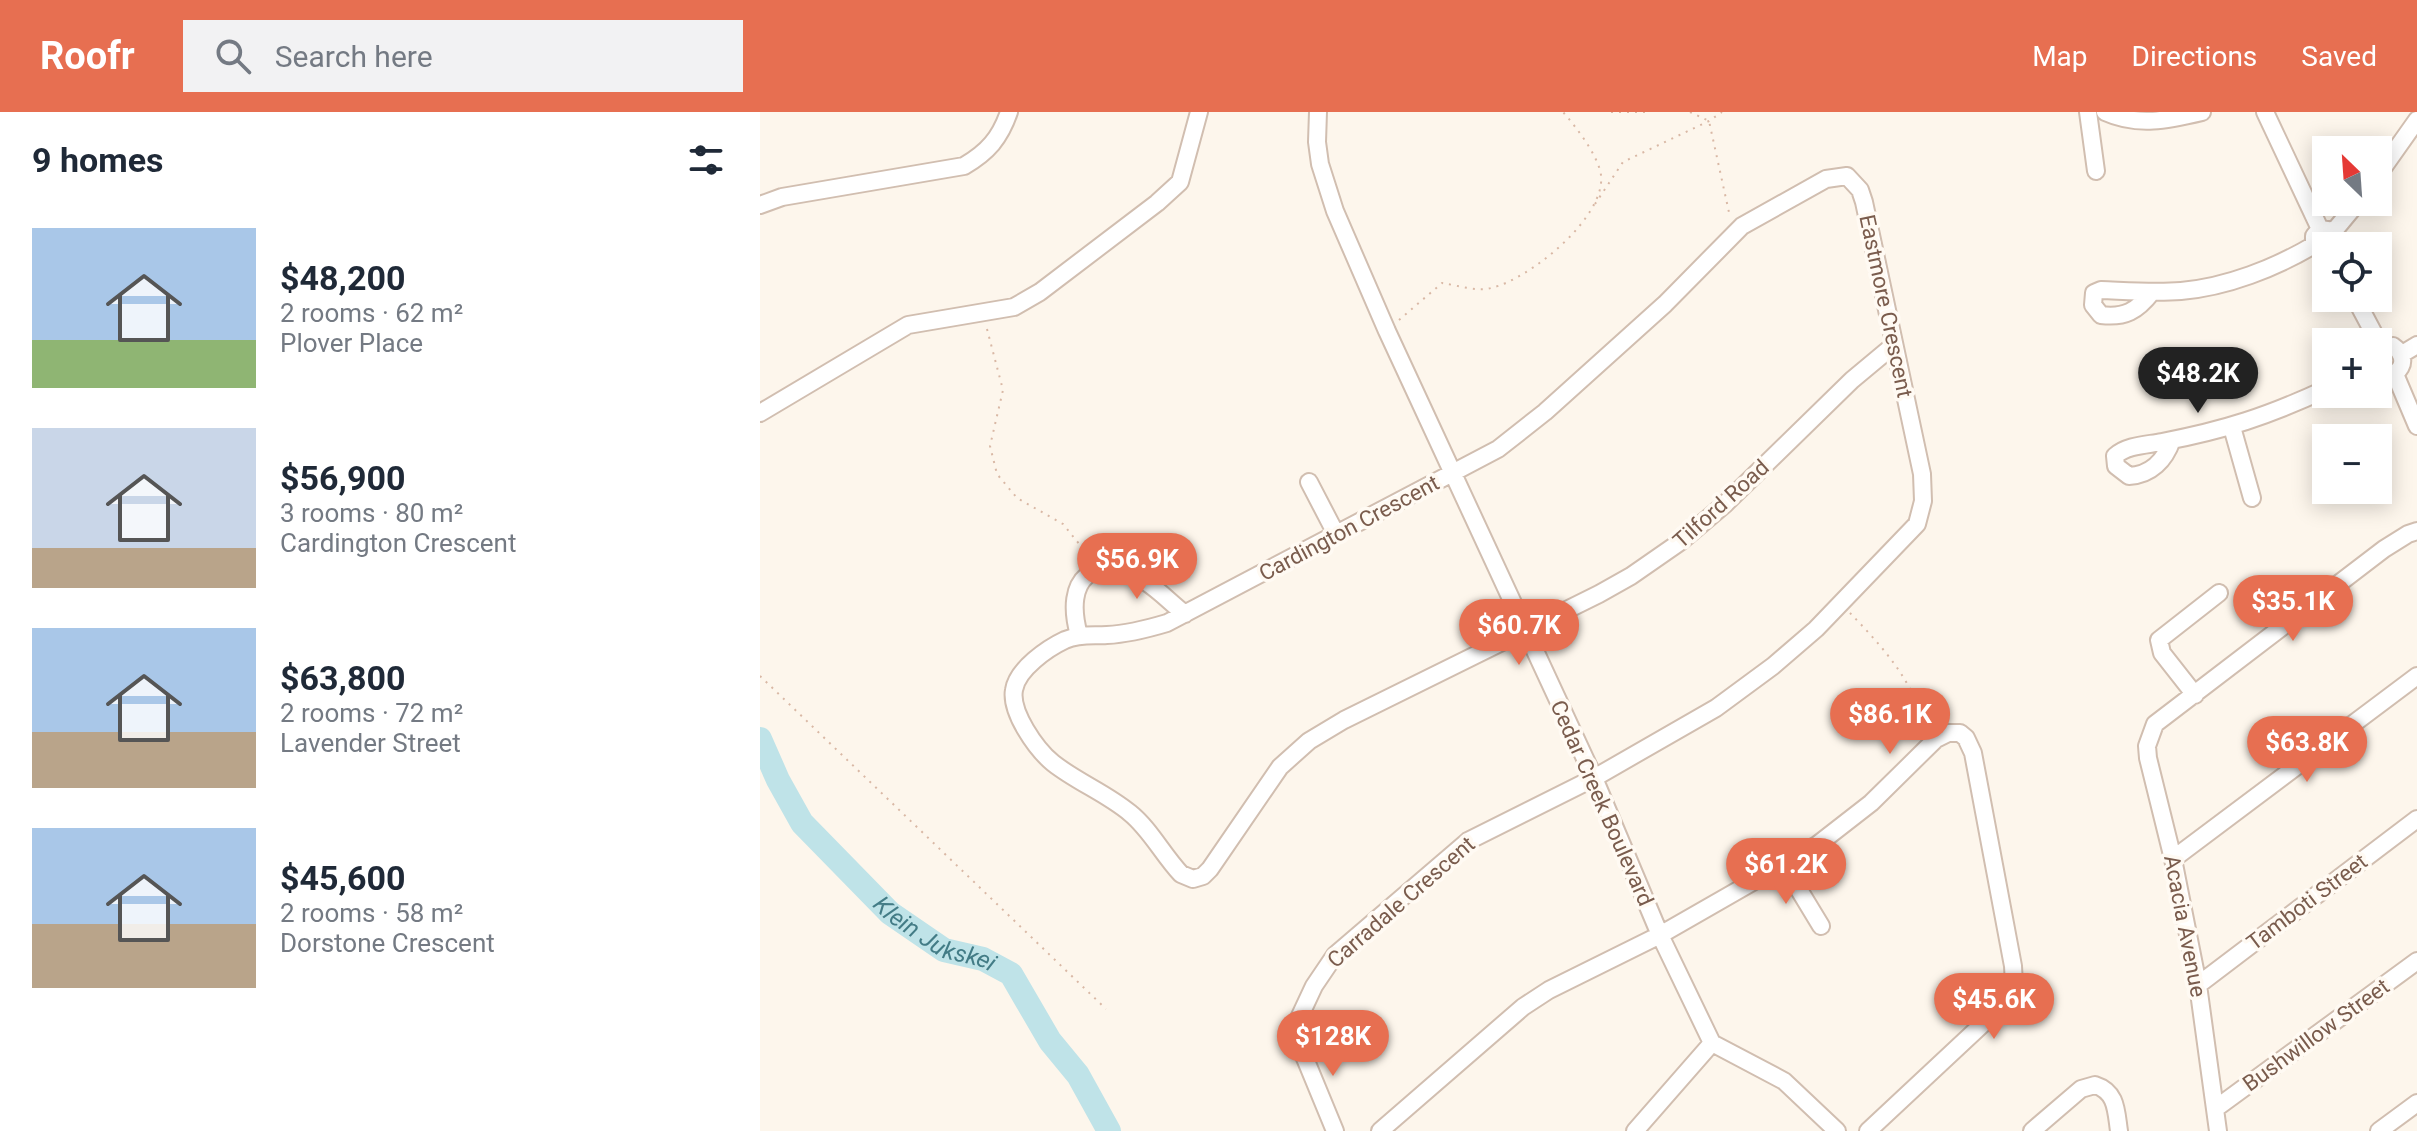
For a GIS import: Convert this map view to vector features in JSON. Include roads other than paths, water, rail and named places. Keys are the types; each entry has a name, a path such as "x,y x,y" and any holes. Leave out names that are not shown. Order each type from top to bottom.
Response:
{"street":[{"path":"761,203 964,166 982,156 994,143 1009,112"},
{"path":"760,413 900,328 926,320 1014,307 1027,301 1180,182 1185,173 1199,112"},
{"path":"2088,112 2096,171"},
{"path":"2105,112 2119,119 2152,122 2202,112"},
{"path":"2265,112 2322,232"},
{"name":"Cedar Creek Boulevard","path":"1319,114 1317,142 1320,164 1335,211 1387,331 1594,778 1660,935 1712,1043"},
{"path":"2392,155 2417,120"},
{"name":"Eastmore Crescent","path":"1454,473 1498,449 1545,412 1665,304 1734,234 1756,217 1826,179 1847,176 1854,181 1864,202 1922,474 1924,488 1917,524 1795,648 1734,696 1594,778"},
{"path":"2333,232 2346,216"},
{"path":"2152,292 2185,291 2225,282 2272,267 2312,247"},
{"name":"Tilford Road","path":"1525,632 1631,576 1680,542 1725,504 1852,380 1894,345"},
{"path":"2392,371 2403,365 2409,349"},
{"path":"2392,384 2417,426"},
{"path":"2172,440 2232,427 2312,395"},
{"path":"2232,427 2252,498"},
{"name":"Cardington Crescent","path":"1454,473 1335,532 1185,614 1139,632 1079,635 1063,641 1018,678 1014,698 1025,728 1033,742 1054,764 1128,811 1181,874 1193,879 1203,876 1210,869 1280,767 1309,741 1344,720 1525,632"},
{"path":"1309,482 1335,532"},
{"path":"2219,593 2159,640 2162,653 2195,695 2359,568 2399,539 2416,531"},
{"path":"1079,635 1073,607 1074,594 1081,579 1090,573 1109,571 1145,582 1185,614"},
{"path":"2173,859 2417,676"},
{"name":"Acacia Avenue","path":"2195,695 2155,724 2147,746 2198,985 2218,1131"},
{"path":"1380,1131 1523,1007 1549,990 1660,935 1784,865 1843,827 1936,739 1948,733 1960,733 1969,742 2014,984 2003,1005 1868,1131"},
{"name":"Carradale Crescent","path":"1335,1131 1295,1034 1300,1016 1325,966 1468,841 1594,778"},
{"name":"Tamboti Street","path":"2198,985 2417,819"},
{"path":"1784,865 1821,926"},
{"name":"Bushwillow Street","path":"2215,1109 2417,961"},
{"path":"1643,1128 1712,1043 1784,1081 1837,1131"},
{"path":"2032,1131 2081,1089 2095,1085 2105,1089 2115,1102 2119,1131"},
{"path":"2379,1131 2417,1103"}],"waterway":[{"name":"Klein Jukskei","path":"760,739 802,823 890,913 944,950 983,959 1011,974 1050,1041 1078,1075 1109,1131"}]}
